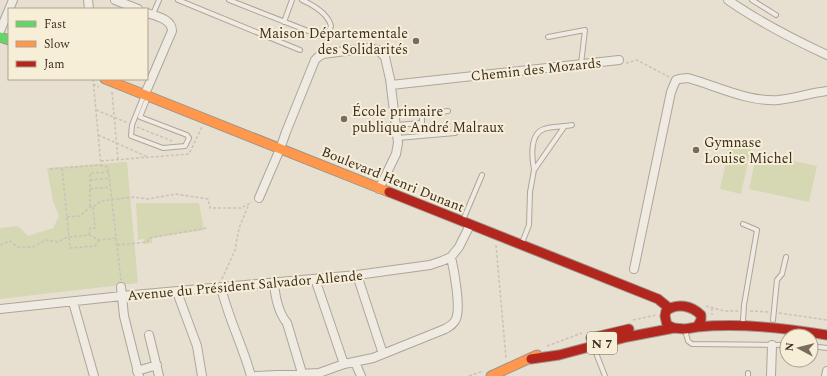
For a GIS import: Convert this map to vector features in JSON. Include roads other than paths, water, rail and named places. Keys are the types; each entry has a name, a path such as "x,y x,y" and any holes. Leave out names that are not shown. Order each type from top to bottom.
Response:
{"main road":[{"name":"Boulevard Henri Dunant","path":"107,80 278,154 379,189 658,299 668,308"},
{"path":"671,327 665,316 666,311 668,308 676,306 693,308 701,315 723,320 773,320 827,327"},
{"path":"697,327 701,320 701,315"},
{"name":"N 7","path":"491,376 557,347 612,332 648,325 685,329 712,326 762,326 827,335"},
{"name":"N 7","path":"531,359 559,355 671,327"}],"street":[{"path":"115,0 135,8"},
{"path":"728,0 778,31 827,53"},
{"path":"0,31 8,12"},
{"path":"146,96 148,87 172,30 171,24 168,21 150,14"},
{"path":"259,198 315,60 320,55 362,48 374,48 385,57 391,85 398,138 398,149 379,189"},
{"name":"Chemin des Mozards","path":"391,85 619,60"},
{"path":"634,269 670,92 676,80 679,78 688,78 741,95 777,100 827,91"},
{"path":"256,376 319,374 344,364 373,358 452,325 457,318 458,310 455,276 451,257 459,247 466,224"},
{"name":"Avenue du Président Salvador Allende","path":"0,309 122,296 357,275 430,265 451,257"},
{"path":"357,275 383,354"},
{"path":"316,279 344,364"},
{"path":"274,282 275,295 282,318 287,323 302,374"},
{"path":"121,287 124,316 138,373 157,365"},
{"path":"221,287 225,303 248,364 251,376"},
{"path":"177,292 197,346 202,376"},
{"path":"73,302 94,376"},
{"path":"149,335 159,376"},
{"path":"771,376 772,345"},
{"path":"355,362 361,376"},
{"path":"826,376 827,371"}],"lane":[{"path":"150,14 159,0"},
{"path":"178,0 300,50"},
{"path":"229,0 326,38 331,26 330,21 319,10 302,0"},
{"path":"284,22 292,0"},
{"path":"752,0 776,14"},
{"path":"548,37 585,30 581,64"},
{"path":"146,96 140,117 187,135 188,138 185,146 163,148 131,136 132,125 146,96"},
{"path":"396,125 422,123 422,116 448,111"},
{"path":"522,246 529,225 530,192 534,170 532,157 534,139 537,134 545,128 572,126"},
{"path":"534,170 564,127"},
{"path":"398,138 455,133"},
{"path":"466,224 467,214 482,175"},
{"path":"743,224 757,230 744,305 744,320"},
{"path":"773,320 777,280 782,274 786,257"},
{"path":"685,329 688,341 692,344 779,345"},
{"path":"605,376 596,353 595,345 612,332"}],"place":[{"name":"Maison Départementale des Solidarités","path":"416,41"},
{"name":"École primaire publique André Malraux","path":"344,119"},
{"name":"Gymnase Louise Michel","path":"696,150"}]}
